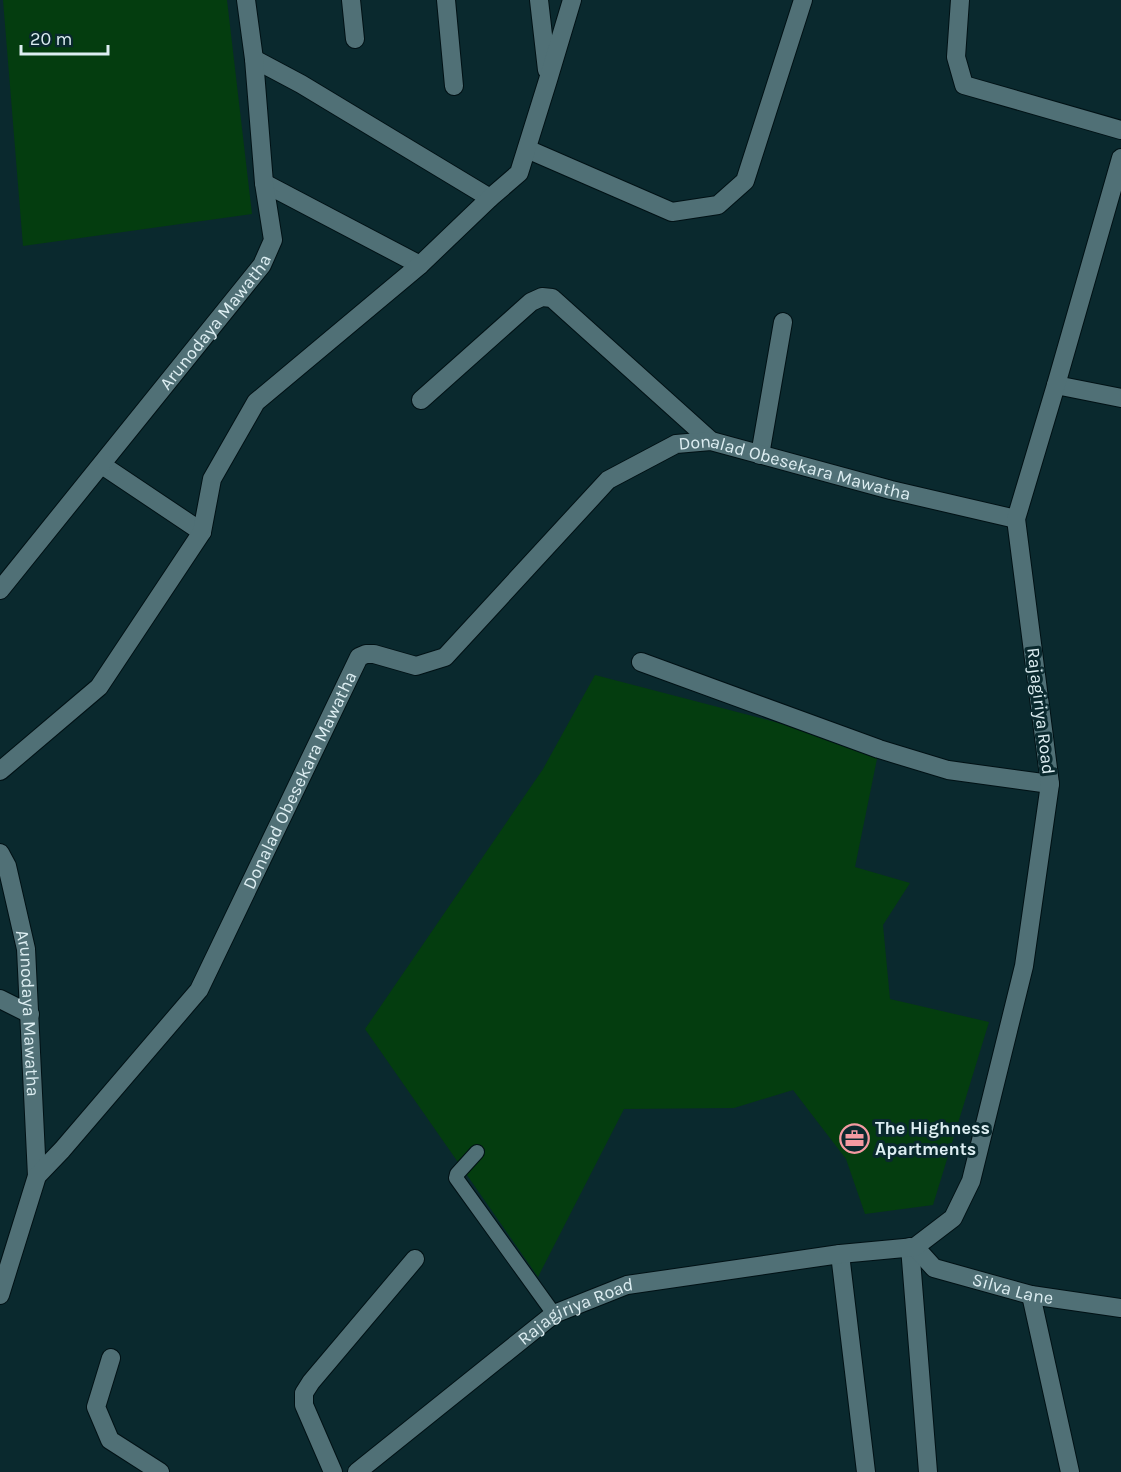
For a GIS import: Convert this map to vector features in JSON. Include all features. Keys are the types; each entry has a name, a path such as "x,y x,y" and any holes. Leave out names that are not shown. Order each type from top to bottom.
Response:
{"street":[{"name":"Arunodaya Mawatha","path":"0,590 262,265 273,240 264,183 254,59 246,0"},
{"path":"351,0 355,39"},
{"path":"446,0 454,86"},
{"path":"539,0 548,80"},
{"path":"0,771 99,687 202,532 212,479 256,402 420,265 519,173 572,0"},
{"path":"527,149 672,212 718,205 745,181 803,0"},
{"path":"960,0 956,57 964,85 1121,130"},
{"path":"254,59 302,84 490,198"},
{"name":"Rajagiriya Road","path":"357,1472 554,1314 627,1284 840,1254 912,1247 953,1218 970,1181 1024,966 1050,784 1016,519 1121,158"},
{"path":"264,183 420,265"},
{"path":"421,400 531,302 542,297 552,298 711,441"},
{"path":"760,455 783,322"},
{"path":"1056,385 1121,398"},
{"name":"Donalad Obesekara Mawatha","path":"0,1295 37,1176 199,990 359,657 374,654 416,666 445,657 608,480 676,444 711,441 891,490 1016,519"},
{"path":"102,465 202,532"},
{"path":"641,662 879,749 948,770 1050,784"},
{"name":"Arunodaya Mawatha","path":"0,853 7,866 26,949 37,1176"},
{"path":"0,999 30,1014"},
{"path":"912,1247 928,1472"},
{"name":"Silva Lane","path":"912,1247 934,1268 1031,1295 1121,1308"},
{"path":"840,1254 866,1472"},
{"path":"333,1472 304,1405 304,1394 311,1382 415,1259"},
{"path":"1031,1295 1070,1472"},
{"path":"111,1358 96,1407 110,1440 160,1472"}],"lane":[{"path":"477,1152 456,1178 554,1314"}],"green space":[{"path":"3,0 227,0 252,214 23,246"},
{"path":"595,675 879,749 855,867 910,883 883,925 890,999 989,1022 933,1205 865,1214 846,1159 793,1090 734,1108 624,1109 538,1277 365,1029 543,769"}],"place":[{"name":"The Highness Apartments","path":"854,1138"}]}
